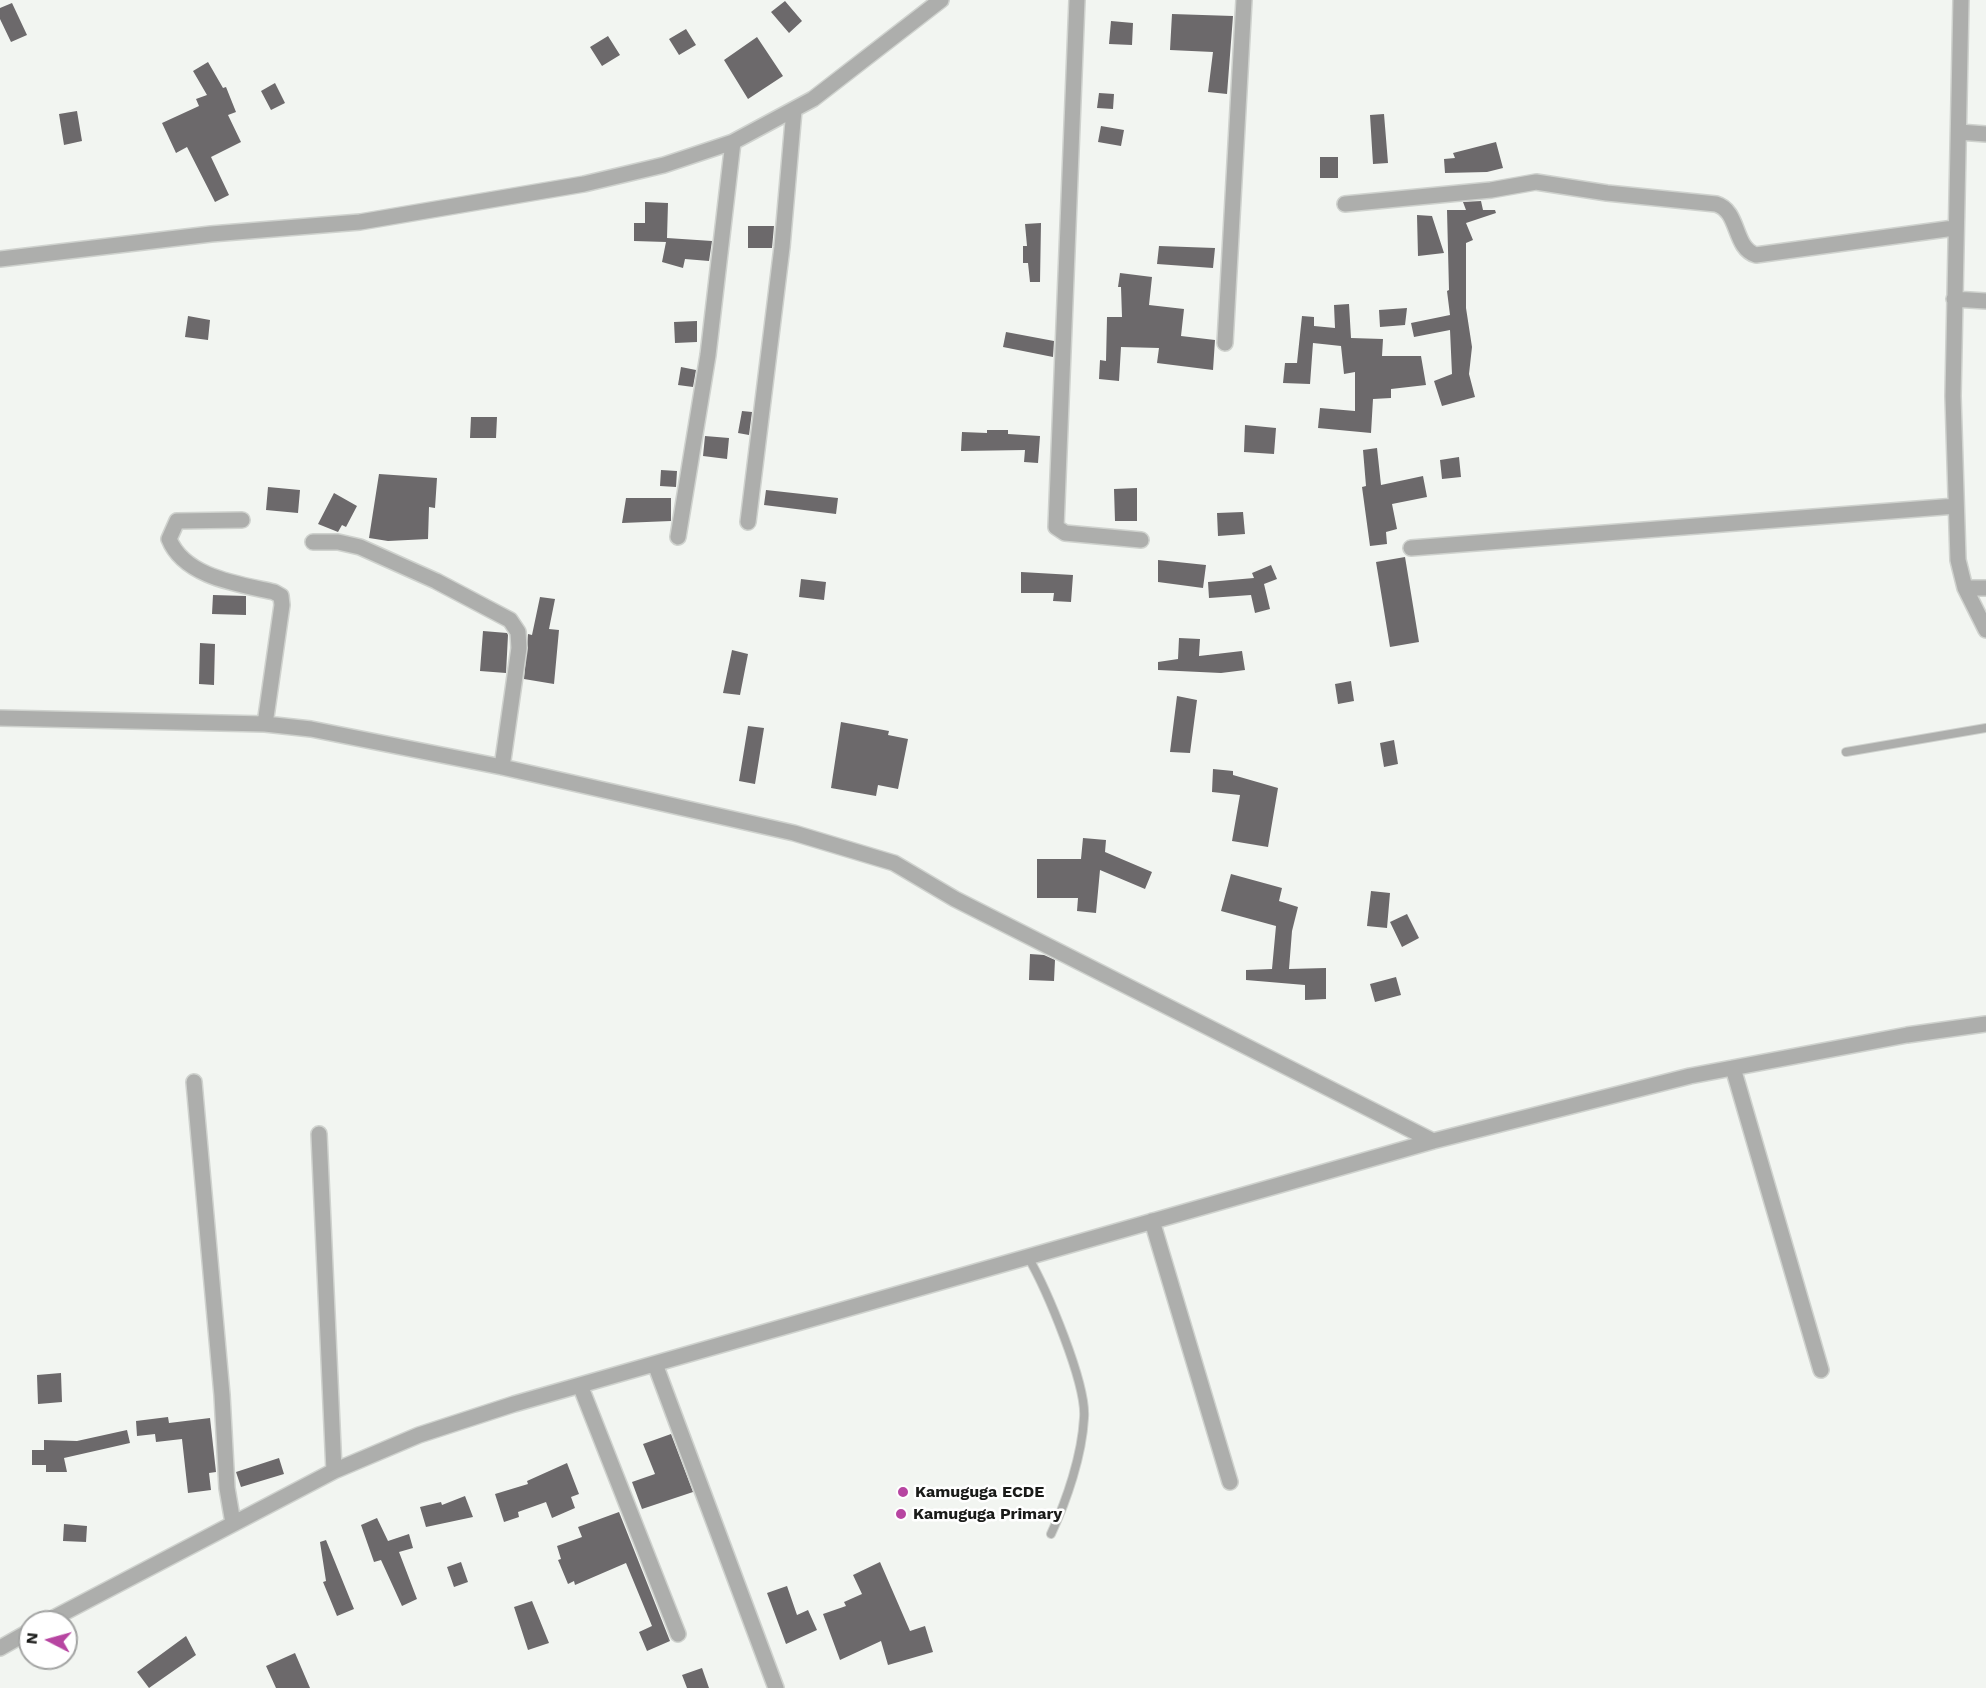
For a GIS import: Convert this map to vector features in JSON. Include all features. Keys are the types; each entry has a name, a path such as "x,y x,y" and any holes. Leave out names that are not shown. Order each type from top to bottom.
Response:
{"street":[{"path":"0,259 211,234 360,222 584,184 664,165 734,142 813,99 941,0"},
{"path":"1077,0 1056,526 1065,533 1141,540"},
{"path":"1225,343 1244,0"},
{"path":"1961,0 1959,132 1954,228 1953,396 1958,560 1965,588 1986,630"},
{"path":"748,522 782,247 794,110"},
{"path":"1959,132 1986,134"},
{"path":"678,537 708,355 734,142"},
{"path":"1345,204 1491,190 1536,182 1618,195 1716,204 1729,211 1745,248 1756,255 1954,228"},
{"path":"1954,299 1986,301"},
{"path":"1411,548 1956,506"},
{"path":"242,520 177,521 169,538 174,551 194,568 281,596 282,605 265,724"},
{"path":"313,542 338,542 360,547 436,581 510,620 519,638 519,648 502,767"},
{"path":"1965,588 1986,588"},
{"path":"0,718 265,724 311,729 502,767 794,833 894,863 955,898 1433,1140"},
{"path":"69,1610 334,1471 419,1436 580,1385 1433,1140 1733,1068 1907,1035 1986,1024"},
{"path":"1733,1068 1821,1370"},
{"path":"194,1082 222,1395 227,1488 233,1523"},
{"path":"319,1134 334,1471"},
{"path":"1152,1221 1230,1482"},
{"path":"655,1364 776,1688"},
{"path":"580,1385 678,1634"},
{"path":"0,1648 18,1638"}],"lane":[{"path":"1846,752 1986,728"},
{"path":"1028,1257 1038,1274 1073,1362 1085,1417 1068,1498 1051,1533"}],"building":[{"path":"785,1 802,21 789,33 771,12"},
{"path":"12,3 27,35 11,42 0,19 0,8"},
{"path":"1172,14 1233,16 1227,94 1208,92 1213,52 1170,50"},
{"path":"1111,21 1133,23 1132,45 1109,44"},
{"path":"686,29 696,45 679,55 669,39"},
{"path":"608,36 620,55 602,66 590,47"},
{"path":"757,37 783,76 748,99 724,60"},
{"path":"208,62 223,88 226,87 236,112 228,115 241,142 211,157 229,195 215,202 187,147 176,153 162,123 199,106 196,99 207,95 193,71"},
{"path":"275,83 285,103 271,110 261,91"},
{"path":"1099,93 1114,94 1113,109 1097,108"},
{"path":"77,111 82,141 64,145 59,114"},
{"path":"1384,114 1388,163 1373,164 1370,115"},
{"path":"1101,126 1124,130 1121,146 1098,142"},
{"path":"1496,142 1503,168 1487,172 1445,173 1444,159 1455,158 1453,153"},
{"path":"1320,157 1338,157 1338,178 1320,178"},
{"path":"1481,201 1483,210 1495,210 1496,213 1466,223 1473,240 1466,243 1466,308 1472,347 1469,374 1475,397 1442,406 1434,381 1452,374 1450,330 1414,337 1411,323 1450,315 1447,291 1449,290 1447,210 1466,210 1463,202"},
{"path":"645,202 668,203 667,238 712,241 709,261 685,259 683,268 662,262 666,242 634,241 634,223 645,223"},
{"path":"1417,215 1432,216 1444,253 1418,256"},
{"path":"1041,223 1040,282 1030,282 1028,263 1023,263 1023,246 1027,246 1025,224"},
{"path":"748,226 774,226 772,248 748,248"},
{"path":"1159,246 1215,248 1213,268 1157,264"},
{"path":"1120,273 1152,277 1149,305 1184,309 1181,336 1215,340 1213,370 1157,363 1159,348 1121,347 1119,381 1099,379 1100,360 1106,361 1107,317 1122,317 1121,287 1118,287"},
{"path":"1349,304 1351,338 1383,339 1382,356 1421,356 1426,385 1391,389 1391,398 1373,399 1371,433 1318,428 1320,408 1355,411 1355,372 1344,374 1341,346 1313,343 1310,384 1283,383 1285,363 1297,363 1302,316 1314,317 1314,326 1335,328 1334,305"},
{"path":"1407,308 1405,325 1380,327 1379,310"},
{"path":"188,316 210,320 208,340 185,337"},
{"path":"697,321 697,342 675,343 674,322"},
{"path":"1006,332 1054,341 1053,357 1003,347"},
{"path":"681,367 696,370 693,387 678,385"},
{"path":"742,411 752,412 749,435 738,433"},
{"path":"471,417 497,417 496,438 470,438"},
{"path":"1245,425 1276,428 1274,454 1244,452"},
{"path":"987,430 1008,430 1008,434 1040,436 1038,463 1024,462 1025,450 961,451 962,432 987,433"},
{"path":"705,436 729,438 727,459 703,456"},
{"path":"1377,448 1381,485 1423,476 1427,497 1392,504 1397,529 1386,532 1387,544 1370,546 1362,487 1366,486 1363,450"},
{"path":"1459,457 1461,477 1442,479 1440,460"},
{"path":"661,470 677,471 676,487 660,486"},
{"path":"379,474 437,478 435,508 429,507 428,539 388,541 369,538"},
{"path":"268,487 300,490 298,513 266,510"},
{"path":"1137,488 1137,521 1115,521 1114,489"},
{"path":"766,490 838,498 836,514 764,505"},
{"path":"334,493 357,506 346,527 342,525 338,532 318,524"},
{"path":"626,498 671,498 671,521 622,523"},
{"path":"1243,512 1245,534 1218,536 1217,513"},
{"path":"1405,557 1419,642 1390,647 1376,562"},
{"path":"1158,560 1206,565 1203,588 1158,582"},
{"path":"1271,565 1277,579 1264,584 1270,609 1255,613 1251,595 1209,598 1208,582 1254,578 1252,573"},
{"path":"1021,572 1073,575 1071,602 1053,601 1054,593 1021,593"},
{"path":"801,579 826,582 824,600 799,597"},
{"path":"213,595 246,596 246,615 212,614"},
{"path":"540,597 555,599 549,629 559,630 554,684 524,679 528,634 532,635"},
{"path":"483,631 507,633 506,673 480,671"},
{"path":"1179,638 1200,639 1199,656 1242,651 1245,670 1221,673 1158,670 1158,662 1178,659"},
{"path":"200,643 215,644 214,685 199,684"},
{"path":"732,650 748,654 740,695 723,693"},
{"path":"1351,681 1354,701 1338,704 1335,684"},
{"path":"1177,696 1197,700 1190,753 1170,752"},
{"path":"841,722 889,731 888,735 908,739 898,789 878,785 876,796 831,788"},
{"path":"748,726 764,728 755,784 739,781"},
{"path":"1394,740 1398,764 1384,767 1380,743"},
{"path":"1213,769 1233,771 1233,775 1278,788 1268,847 1232,841 1240,795 1212,792"},
{"path":"1083,838 1106,840 1105,852 1152,872 1145,889 1100,870 1096,913 1077,911 1078,898 1037,898 1037,859 1081,859"},
{"path":"1231,874 1282,888 1279,901 1298,907 1292,931 1289,969 1326,968 1326,999 1305,1000 1305,985 1246,980 1246,970 1272,969 1276,926 1221,911"},
{"path":"1371,891 1390,893 1387,928 1367,926"},
{"path":"1407,914 1419,938 1402,947 1390,922"},
{"path":"1030,954 1044,955 1055,960 1054,981 1029,980"},
{"path":"1396,977 1401,995 1375,1002 1370,984"},
{"path":"61,1373 62,1402 38,1404 37,1375"},
{"path":"168,1417 169,1423 210,1418 216,1472 209,1473 211,1490 188,1493 182,1439 156,1442 155,1434 137,1436 136,1421"},
{"path":"127,1430 130,1443 64,1458 67,1472 46,1472 46,1465 32,1465 32,1450 44,1450 44,1440 77,1441"},
{"path":"671,1434 693,1492 642,1509 632,1482 655,1474 643,1444"},
{"path":"279,1458 284,1474 241,1487 236,1472"},
{"path":"567,1463 579,1494 571,1497 575,1508 552,1518 546,1502 518,1512 519,1517 504,1522 495,1494 528,1484 527,1481"},
{"path":"465,1496 473,1517 426,1527 420,1507 441,1502 442,1505"},
{"path":"619,1512 670,1641 647,1651 639,1632 652,1626 626,1563 575,1585 574,1581 568,1584 558,1560 561,1559 557,1546 582,1537 578,1527"},
{"path":"377,1518 388,1541 409,1534 413,1548 399,1552 417,1599 402,1606 381,1560 374,1562 361,1525"},
{"path":"64,1524 87,1526 86,1542 63,1541"},
{"path":"326,1540 354,1609 337,1616 323,1582 326,1581 320,1542"},
{"path":"461,1562 468,1582 454,1587 447,1567"},
{"path":"880,1562 910,1631 925,1626 933,1652 888,1665 881,1641 840,1660 823,1614 846,1606 844,1602 862,1594 853,1575"},
{"path":"787,1586 797,1615 808,1610 817,1630 786,1644 767,1593"},
{"path":"532,1601 549,1643 528,1650 514,1607"},
{"path":"186,1636 196,1655 149,1688 137,1672"},
{"path":"295,1653 310,1688 276,1688 266,1666"},
{"path":"702,1668 709,1688 687,1688 682,1675"}],"place":[{"name":"Kamuguga ECDE","path":"903,1492"},
{"name":"Kamuguga Primary","path":"901,1514"}]}
